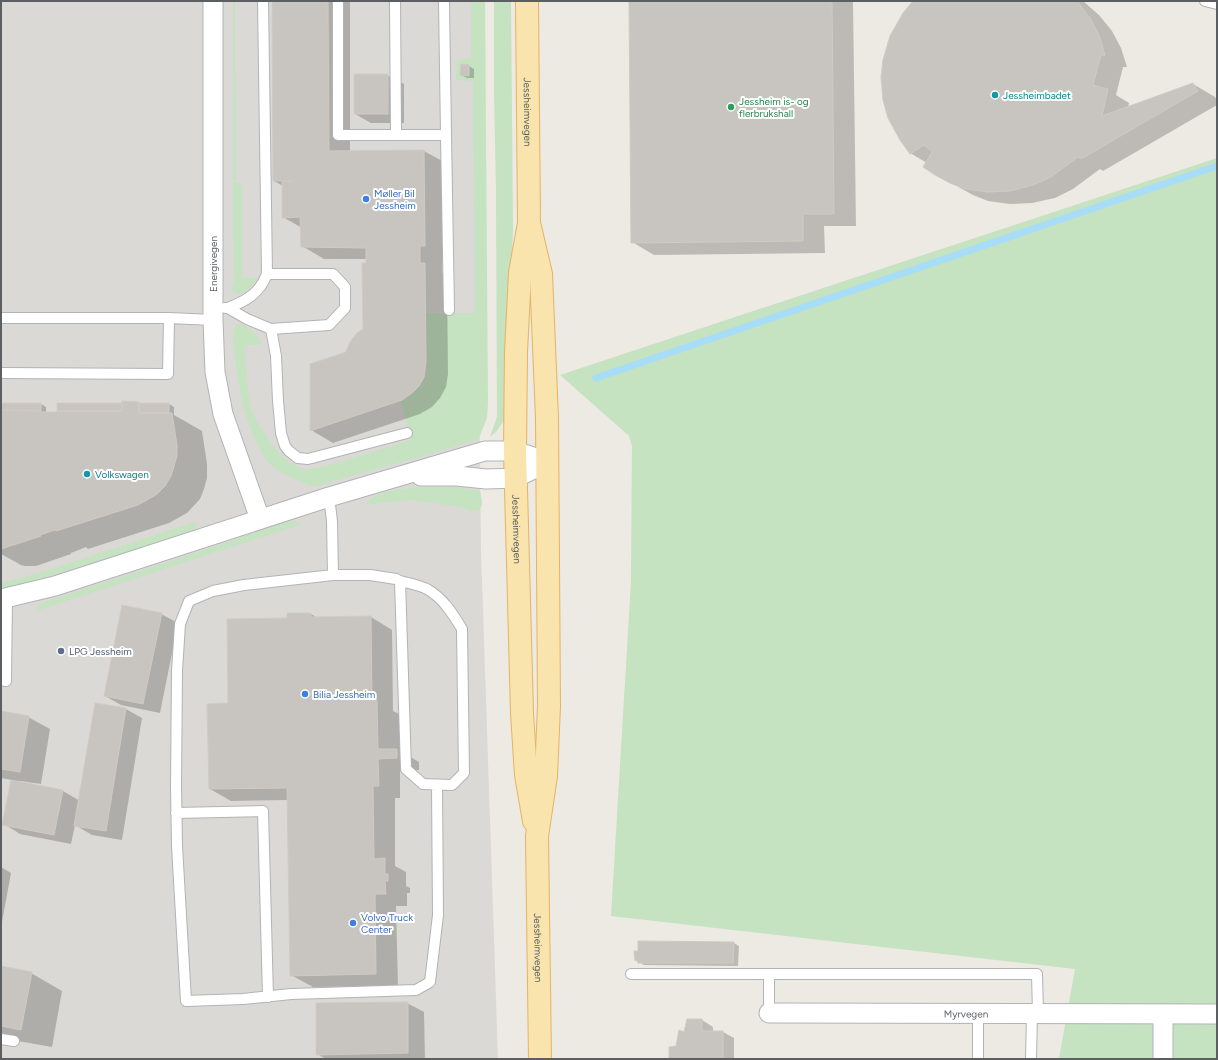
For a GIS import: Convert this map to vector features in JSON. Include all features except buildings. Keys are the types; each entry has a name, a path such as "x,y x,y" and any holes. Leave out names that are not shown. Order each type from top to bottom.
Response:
{"main road":[{"name":"Jessheimvegen","path":"527,1 530,223 541,274 548,462 549,706 546,776 537,836 540,1059"},
{"name":"Jessheimvegen","path":"530,223 520,273 516,352 515,478 522,713 526,775 537,836"}],"street":[{"name":"Energivegen","path":"213,1 218,312 215,372 223,414 260,519"},
{"path":"4,599 55,586 329,497 485,451 515,451 548,462"},
{"path":"403,475 457,476 486,480 515,478 548,462"},
{"name":"Myrvegen","path":"769,1013 1217,1014"},
{"path":"1163,1014 1163,1059"}],"lane":[{"path":"1,318 169,318 218,312 242,303 264,284 268,274 262,1"},
{"path":"338,1 338,135 446,135"},
{"path":"395,1 396,135"},
{"path":"444,1 449,310"},
{"path":"1205,1 1217,4"},
{"path":"218,312 247,319 271,328 329,325 345,308 345,286 333,274 268,274"},
{"path":"1,373 168,374 169,318"},
{"path":"271,328 276,356 281,433 285,446 289,452 298,458 308,459 407,433"},
{"path":"329,497 332,521 333,575"},
{"path":"400,580 406,769 423,784 452,785 464,773 462,629 454,615 441,599 426,588 400,580 370,575 333,575 244,585 213,591 189,601 180,624 177,671 176,813 186,1001 243,999 291,994 416,990 430,982 438,915 437,785"},
{"path":"1,680 6,681 4,599"},
{"path":"176,813 262,811 268,997"},
{"path":"631,974 1037,974 1031,1059"},
{"path":"769,974 769,1013"},
{"path":"978,1014 978,1059"},
{"path":"1,1039 14,1041"}],"shaded area":[{"path":"1,1 475,1 481,551 498,1059 1,1059"}],"green space":[{"path":"233,1 235,1 236,181 233,180"},
{"path":"471,1 485,1 487,418 478,440 313,487 277,470 264,457 258,446 249,425 240,391 233,336 235,327 237,324 248,328 261,342 259,345 244,345 251,409 257,422 273,446 284,458 293,464 305,470 330,465 411,440 401,402 417,389 423,381 427,371 426,313 475,313 473,81 456,80 457,60 471,59"},
{"path":"494,1 511,1 513,228 507,406 505,419 496,432 490,437 497,417"},
{"path":"1217,158 1217,1059 1059,1059 1075,969 611,916 631,582 632,446 629,436 560,375"},
{"path":"233,182 242,183 242,278 259,278 243,293 236,294 232,290 234,282"},
{"path":"444,487 473,490 480,492 482,504 478,511 472,511 460,507 414,500 367,505 366,502 385,493 400,489"},
{"path":"289,521 296,521 302,524 39,610 37,609 37,605 50,600"},
{"path":"194,522 196,523 195,529 75,569 1,589 1,583 49,570"}],"waterway":[{"path":"596,378 1217,166"}],"place":[{"name":"Jessheimbadet","path":"995,95"},
{"name":"Jessheim is- og flerbrukshall","path":"731,107"},
{"name":"Møller Bil Jessheim","path":"366,199"},
{"name":"Volkswagen","path":"87,474"},
{"name":"LPG Jessheim","path":"61,651"},
{"name":"Bilia Jessheim","path":"305,694"},
{"name":"Volvo Truck Center","path":"353,923"}]}
